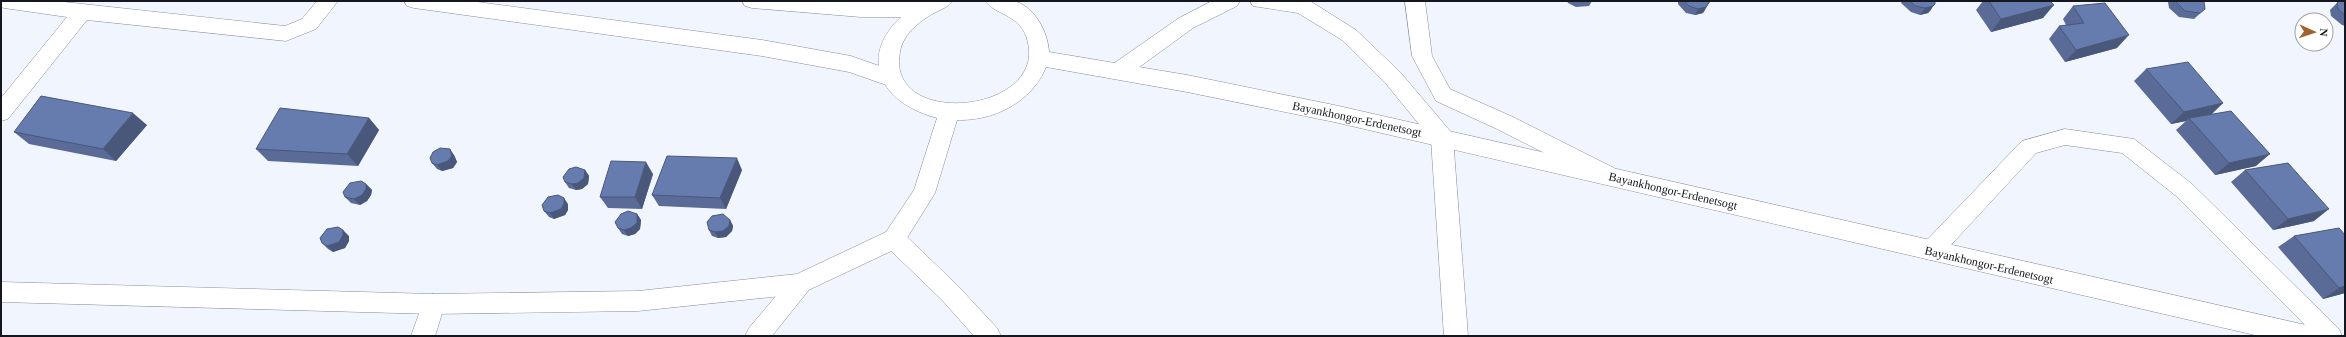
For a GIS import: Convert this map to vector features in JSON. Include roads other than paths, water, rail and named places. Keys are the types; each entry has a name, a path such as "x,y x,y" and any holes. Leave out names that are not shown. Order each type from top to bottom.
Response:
{"street":[{"path":"414,1 762,48 851,64 892,79"},
{"path":"752,1 861,9 922,9"},
{"path":"942,1 922,9 904,23 892,40 888,60 892,79 905,95 925,107 949,113 980,110 1008,99 1029,80 1039,58 1038,37 1027,18 1007,4 996,1"},
{"path":"1120,70 1186,23 1230,1"},
{"path":"1260,1 1302,6 1349,35 1394,79 1442,137 1456,336"},
{"path":"1416,1 1422,56 1443,95 1505,123 1608,176"},
{"name":"Bayankhongor-Erdenetsogt","path":"1039,58 1120,70 1442,137 1931,251 2306,336"},
{"path":"1,292 433,304 638,302 800,284 894,239 924,193 949,113"},
{"path":"894,239 950,293 989,336"},
{"path":"757,336 800,284"},
{"path":"423,336 433,304"}],"lane":[{"path":"4,1 82,12 286,34 309,24 328,1"},
{"path":"1,113 82,12"},
{"path":"1931,251 2029,147 2065,137 2127,145 2184,190 2331,336"}]}
